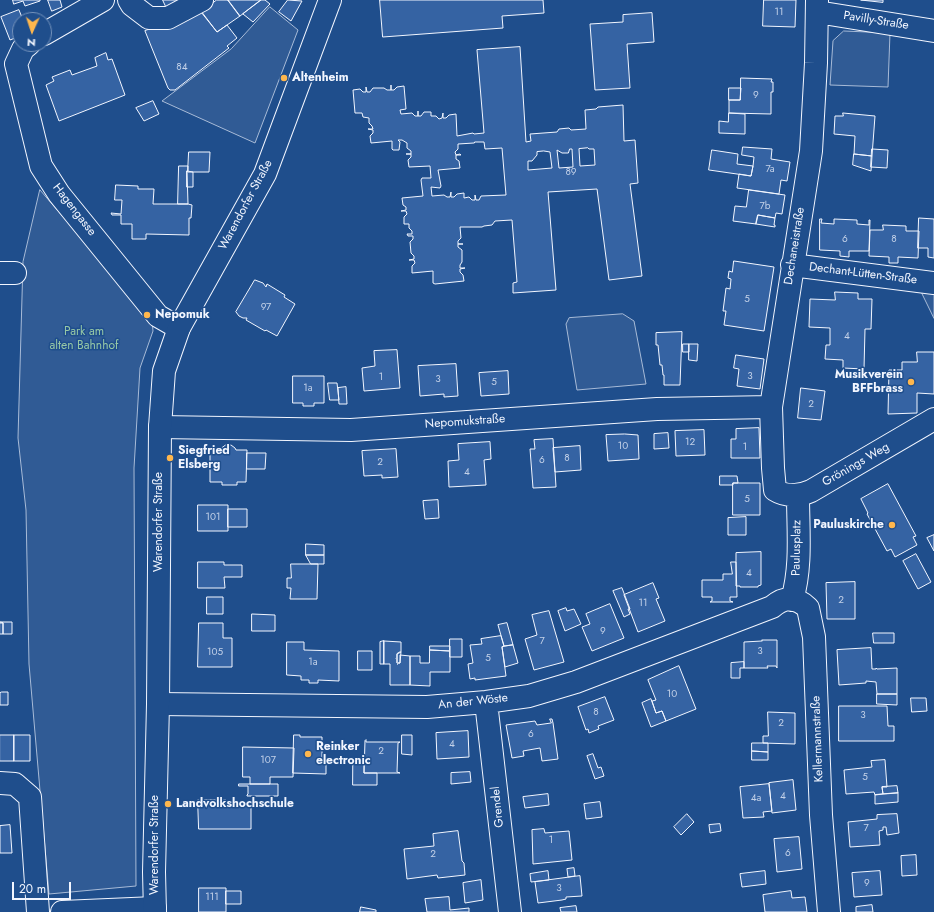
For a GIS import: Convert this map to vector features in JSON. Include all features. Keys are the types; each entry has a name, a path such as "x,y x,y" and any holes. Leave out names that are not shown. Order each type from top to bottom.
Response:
{"street":[{"path":"52,29 103,0"},
{"path":"129,0 132,5 149,18 168,18 202,0"},
{"name":"Warendorfer Straße","path":"155,910 154,834 158,704 160,427 164,371 179,328 265,174 330,0"},
{"name":"Pavilly-Straße","path":"817,6 934,31"},
{"name":"Dechaneistraße","path":"798,495 786,494 775,490 772,468 771,407 811,151 816,63 817,6"},
{"path":"8,66 20,52"},
{"name":"Hagengasse","path":"8,66 41,166 59,194 158,316 179,328"},
{"name":"Dechant-Lütten-Straße","path":"792,265 934,283"},
{"name":"Nepomukstraße","path":"160,427 351,430 657,409 771,407"},
{"name":"Grönings Weg","path":"798,495 811,491 930,427"},
{"name":"Paulusplatz","path":"782,603 796,588 799,554 798,495"},
{"name":"An der Wöste","path":"158,704 427,707 486,702 529,696 576,682 782,603"},
{"name":"Kellermannstraße","path":"782,603 803,603 808,608 814,637 821,815 829,912"},
{"name":"Grendel","path":"486,702 510,912"},
{"path":"0,783 15,784 30,797 38,912"},
{"path":"62,912 155,910"}],"shaded area":[{"path":"270,7 298,30 255,143 162,101 231,49"},
{"path":"844,31 890,33 888,87 830,85 833,41"},
{"name":"Park am alten Bahnhof","path":"40,190 152,320 153,331 140,368 134,468 136,886 49,894 29,664 26,510 18,438 23,262"},
{"path":"921,291 934,294 934,318"},
{"path":"623,314 634,321 646,384 577,390 566,324 569,318"}],"building":[{"path":"13,0 40,1 25,6 23,1 14,4"},
{"path":"48,0 60,0 62,7 52,11"},
{"path":"163,0 196,0 169,13"},
{"path":"217,0 228,0 240,16 217,32 201,12"},
{"path":"228,0 261,0 240,16"},
{"path":"261,0 265,0 270,4 253,22 243,14"},
{"path":"288,0 302,1 291,21 279,12"},
{"path":"380,0 543,0 544,13 502,16 503,28 383,37"},
{"path":"764,0 796,0 795,27 763,26"},
{"path":"861,0 883,0 883,2"},
{"path":"201,11 217,32 227,25 237,38 227,46 229,48 175,90 170,90 145,31"},
{"path":"12,13 12,39 10,40 1,17"},
{"path":"652,13 654,42 627,44 630,88 595,90 590,24 623,22 623,15"},
{"path":"520,47 526,142 531,141 530,134 557,132 559,129 569,128 571,130 586,129 585,110 596,109 598,107 623,105 624,141 635,140 638,183 630,184 642,276 609,280 597,189 548,192 556,290 513,293 513,283 517,282 512,220 495,221 492,225 482,227 460,227 461,238 458,241 458,247 462,250 462,262 460,268 465,268 460,269 460,272 463,275 464,281 435,284 433,283 433,271 412,273 412,266 415,263 414,260 409,260 414,259 414,256 411,253 410,242 413,239 413,236 408,236 407,234 412,234 409,224 404,224 404,217 407,214 406,211 401,211 406,210 406,207 403,205 402,198 423,196 421,180 422,178 431,178 430,166 409,167 408,160 411,157 411,151 407,148 407,143 402,140 398,140 400,142 399,150 392,149 392,141 371,143 370,136 373,133 373,130 368,129 373,129 369,123 369,118 363,117 362,113 355,113 353,90 360,89 363,92 366,92 366,87 367,92 370,92 373,88 384,88 387,90 394,90 397,87 404,86 406,109 400,110 401,114 412,113 415,116 421,116 424,112 431,112 431,116 436,116 439,119 442,118 443,113 443,118 456,114 457,136 473,133 484,133 477,50","holes":["475,142 484,142 485,149 502,148 506,195 481,196 479,200 476,200 475,195 475,200 472,200 469,197 464,198 464,193 457,194 454,197 451,197 451,192 450,197 444,195 432,196 431,187 440,188 441,186 438,170 460,168 455,152 458,149 458,144","570,149 572,149 573,167 559,168 557,150 562,153 568,153","579,149 594,149 595,165 580,166","537,152 550,152 552,168 528,170 528,161 532,161 537,155"]},
{"path":"106,53 108,60 112,59 125,95 59,121 46,85 54,81 52,77 70,70 72,75 97,66 95,58"},
{"path":"741,78 772,79 771,82 773,82 773,92 771,92 771,114 729,113 729,100 740,100"},
{"path":"729,88 741,88 740,100 729,100"},
{"path":"153,101 159,114 144,121 136,108"},
{"path":"729,113 745,114 745,134 719,133 719,121 728,122"},
{"path":"843,113 875,116 872,156 854,154 855,136 834,134 835,116 843,116"},
{"path":"743,147 772,149 771,159 790,162 787,181 781,180 779,194 737,188 739,174 751,176 753,166 754,157 742,155"},
{"path":"872,149 888,150 887,168 871,167"},
{"path":"712,150 738,154 737,164 753,166 751,176 709,170"},
{"path":"189,152 210,152 209,172 188,172"},
{"path":"854,154 872,156 871,171 853,165"},
{"path":"179,166 188,166 188,204 178,204"},
{"path":"187,171 193,172 193,187 187,187"},
{"path":"116,185 138,186 138,189 154,189 153,204 192,205 191,218 189,218 189,235 146,234 146,239 132,239 132,224 121,224 121,215 112,215 111,213 121,214 122,200 115,200"},
{"path":"749,190 785,195 782,214 776,213 775,218 758,215 756,224 733,221 735,206 746,207"},
{"path":"758,215 775,218 775,227 756,224"},
{"path":"919,218 934,219 934,258 928,257 928,248 918,248"},
{"path":"820,219 822,219 821,223 834,224 834,219 857,220 857,224 869,225 870,220 869,251 849,251 849,257 840,256 840,251 820,250"},
{"path":"883,225 906,226 906,231 919,231 918,258 898,257 898,263 889,263 889,257 869,256 870,230 883,230"},
{"path":"734,261 774,267 764,331 724,325 726,311 723,311 726,288 730,289 731,279 728,278 729,271 732,272"},
{"path":"255,280 263,283 266,287 267,284 285,295 284,297 295,304 277,336 246,320 247,318 239,316 236,312"},
{"path":"835,292 858,293 858,299 872,299 871,329 865,329 864,369 843,368 843,360 825,359 826,345 830,345 830,328 809,327 810,299 835,300"},
{"path":"682,332 680,385 664,385 664,375 662,365 660,365 658,345 656,345 656,333"},
{"path":"683,344 689,344 689,352 683,352"},
{"path":"689,344 698,344 697,361 689,360"},
{"path":"397,350 400,388 364,391 362,368 375,366 374,351"},
{"name":"Musikverein BFFbrass","path":"917,352 934,352 934,394 917,393 917,413 888,414 889,370 902,370 902,362 917,362"},
{"path":"736,355 764,359 760,389 737,386 739,369 734,368"},
{"path":"456,364 458,396 444,397 444,394 420,396 418,366"},
{"path":"508,371 509,394 481,396 479,373"},
{"path":"293,376 324,376 324,403 314,403 314,406 303,406 303,403 293,403"},
{"path":"328,383 337,383 339,400 330,400"},
{"path":"346,387 347,404 339,404 338,388"},
{"path":"801,388 825,391 821,420 798,418"},
{"path":"759,428 760,458 731,458 731,439 736,439 736,429"},
{"path":"704,430 705,455 676,456 675,431"},
{"path":"668,433 669,448 654,449 654,434"},
{"path":"606,435 638,435 639,459 608,461"},
{"path":"553,439 556,487 533,488 530,449 535,449 534,440"},
{"path":"490,442 491,459 484,460 486,485 449,487 448,461 459,460 458,444"},
{"path":"226,445 231,445 236,450 247,450 246,482 237,482 237,485 222,485 222,482 210,482 210,450 222,450 222,448"},
{"path":"580,446 581,470 555,472 553,448"},
{"path":"396,449 398,477 382,478 382,475 364,476 362,451"},
{"path":"247,453 266,453 265,469 247,469"},
{"path":"720,476 737,476 738,483 733,483 733,485 720,485"},
{"path":"733,483 760,483 760,515 733,515"},
{"name":"Pauluskirche","path":"888,484 916,536 913,537 917,545 895,557 891,549 887,551 867,514 868,513 861,499"},
{"path":"438,500 439,518 425,519 423,501"},
{"path":"198,505 228,505 228,531 198,531"},
{"path":"228,509 247,509 247,527 228,527"},
{"path":"746,517 746,535 728,535 728,518"},
{"path":"934,535 934,551 927,538"},
{"path":"306,544 324,545 324,555 306,555"},
{"path":"761,552 761,585 758,587 736,586 736,553"},
{"path":"916,554 931,582 918,589 903,561"},
{"path":"306,555 324,555 324,564 311,564"},
{"path":"198,562 224,562 224,565 242,565 242,577 224,577 225,588 198,588"},
{"path":"731,562 736,562 737,597 730,597 730,601 733,602 710,602 712,601 712,597 702,597 702,580 723,580 723,574 732,574"},
{"path":"291,564 318,564 317,599 290,599 291,588 287,588 287,578 291,578"},
{"path":"855,582 855,619 827,619 826,583"},
{"path":"653,583 659,598 656,599 665,621 638,632 624,595"},
{"path":"622,588 630,609 628,609 630,614 624,617 613,591"},
{"path":"207,597 223,597 223,614 207,614"},
{"path":"610,604 624,638 592,651 582,627 590,624 586,614"},
{"path":"566,608 567,611 574,609 581,624 565,631 558,611"},
{"path":"549,611 564,662 534,670 525,639 537,635 532,615"},
{"path":"252,614 275,615 275,631 252,631"},
{"path":"0,622 12,622 12,634 3,634 3,623"},
{"path":"0,623 3,623 3,634 0,634"},
{"path":"199,623 223,623 223,638 232,638 232,667 198,667"},
{"path":"507,623 513,645 504,646 498,625"},
{"path":"873,633 894,633 894,643 874,643"},
{"path":"501,636 504,646 502,647 506,676 475,680 475,678 470,679 468,664 473,663 470,645 482,644 481,639"},
{"path":"450,639 462,639 462,657 450,657"},
{"path":"777,640 777,668 776,666 767,666 768,668 744,668 744,642"},
{"path":"384,641 401,642 401,652 397,654 397,663 400,663 400,655 410,656 410,685 390,685 390,664 384,664"},
{"path":"384,641 384,664 380,664 380,642"},
{"path":"287,642 304,642 304,650 339,651 339,681 318,680 318,683 309,683 309,680 301,680 301,676 287,675"},
{"path":"513,645 518,663 505,667 502,647"},
{"path":"430,646 450,646 450,651 430,650"},
{"path":"871,648 872,669 897,668 897,694 877,694 876,682 866,681 866,683 839,685 837,650"},
{"path":"430,650 450,651 450,672 430,672 430,686 410,685 410,656 420,656 420,663 429,663"},
{"path":"358,651 372,651 372,670 358,670"},
{"path":"400,652 400,663 397,663 397,654"},
{"path":"744,662 744,668 740,668 740,678 731,678 731,663"},
{"path":"679,666 696,709 666,721 662,711 656,713 652,701 656,700 648,680"},
{"path":"8,692 8,705 0,705 0,693"},
{"path":"877,694 897,694 897,705 877,704"},
{"path":"605,697 614,720 598,726 599,729 589,733 588,729 586,730 578,707"},
{"path":"911,698 926,698 927,711 912,712"},
{"path":"651,699 656,713 662,711 666,721 651,727 642,703"},
{"path":"839,706 887,706 888,726 894,726 894,741 839,741"},
{"path":"768,712 795,713 795,744 763,743 763,736 768,736"},
{"path":"550,719 552,719 553,723 558,759 542,761 540,748 523,751 524,756 512,758 506,725 535,721 537,725 551,723"},
{"path":"468,731 469,757 437,759 436,733"},
{"path":"0,735 14,735 14,761 0,761"},
{"path":"14,735 30,735 30,761 14,761"},
{"name":"Reinker electronic","path":"294,735 300,735 300,737 322,737 322,759 326,759 326,774 293,773"},
{"path":"402,735 412,735 412,755 402,754"},
{"path":"366,740 366,742 400,742 398,743 397,772 400,773 364,773"},
{"path":"752,743 768,743 768,752 752,751"},
{"path":"243,747 294,748 293,777 270,777 270,784 250,784 250,777 243,777"},
{"path":"752,751 768,752 768,760 752,760"},
{"path":"593,754 598,768 601,767 604,776 595,779 587,756"},
{"path":"353,758 354,760 364,760 364,773 377,773 377,785 353,785"},
{"path":"885,760 887,787 882,787 883,794 875,795 874,792 846,794 844,770 872,767 871,761"},
{"path":"470,772 471,782 451,784 451,773"},
{"path":"793,780 796,810 772,813 769,783"},
{"path":"239,784 278,784 278,796 247,796 248,786 239,786"},
{"path":"769,784 772,811 763,812 764,817 743,818 740,787"},
{"path":"897,786 898,793 883,794 882,787"},
{"path":"898,793 898,802 875,804 875,795"},
{"path":"548,794 549,805 525,808 523,797"},
{"path":"198,800 226,800 226,805 251,805 251,829 199,829"},
{"path":"600,802 602,817 586,819 584,804"},
{"path":"687,814 694,822 681,835 674,827"},
{"path":"897,814 899,833 887,835 886,827 883,827 883,830 879,831 880,845 850,847 848,822 877,819 877,815"},
{"path":"720,824 721,831 710,833 709,825"},
{"path":"10,825 12,853 0,853 0,826"},
{"path":"544,829 545,833 569,831 572,860 533,864 532,830"},
{"path":"458,831 465,875 438,878 437,875 407,879 404,849 434,846 433,834"},
{"path":"799,837 802,869 777,872 774,839"},
{"path":"916,855 917,875 902,876 901,856"},
{"path":"574,868 575,876 568,877 567,869"},
{"path":"548,871 549,880 531,882 530,874"},
{"path":"765,871 766,884 742,887 740,874"},
{"path":"880,871 882,895 854,897 852,873"},
{"path":"580,876 582,896 566,897 566,899 562,900 538,903 535,882"},
{"path":"481,880 483,900 465,903 463,883"},
{"path":"199,888 226,888 226,912 199,912"},
{"path":"226,891 241,891 241,904 226,904"},
{"path":"791,891 792,898 805,897 807,912 765,912 763,895"},
{"path":"449,897 450,910 469,908 469,912 427,912 425,899"},
{"path":"872,905 873,912 856,912 856,907"},
{"path":"576,906 577,912 561,912 560,908"},
{"path":"361,907 376,910 376,912 360,912"}],"place":[{"name":"Altenheim","path":"284,78"},
{"name":"Nepomuk","path":"147,315"},
{"name":"Musikverein BFFbrass","path":"911,382"},
{"name":"Siegfried Elsberg","path":"170,458"},
{"name":"Pauluskirche","path":"892,525"},
{"name":"Reinker electronic","path":"308,754"},
{"name":"Landvolkshochschule","path":"168,804"}]}
